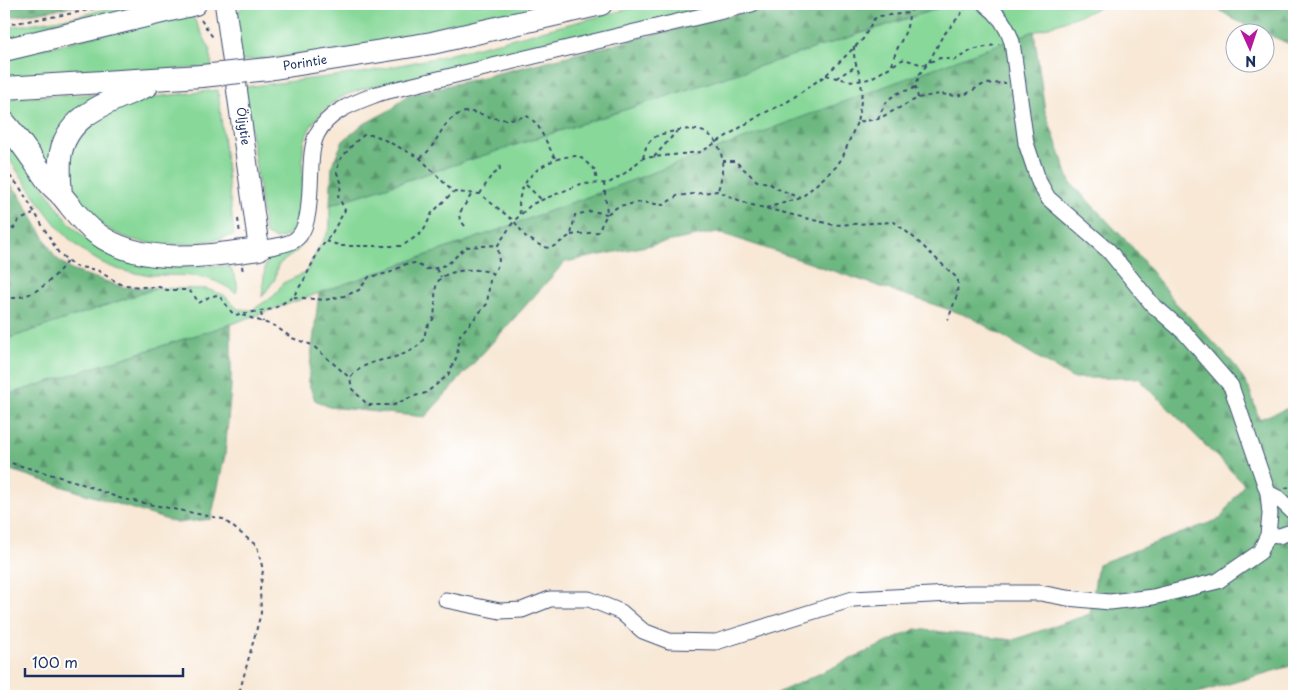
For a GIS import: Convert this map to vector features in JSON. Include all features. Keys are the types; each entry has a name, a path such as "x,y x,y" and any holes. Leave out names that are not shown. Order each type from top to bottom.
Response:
{"highway":[{"path":"4,50 195,4"},
{"name":"Porintie","path":"4,88 162,80 268,69 432,42 601,4"},
{"path":"61,195 60,165 62,149 71,129 79,120 104,105 162,80"},
{"path":"4,122 30,153 50,184 78,217 96,234 127,249 168,256 248,257"}],"main road":[{"name":"Öljytie","path":"225,4 248,257"}],"lane":[{"path":"248,257 294,241 303,231 316,134 340,109 380,93 752,4"},
{"path":"446,600 500,611 522,610 550,599 589,599 621,612 643,631 669,642 716,642 853,599 970,593 1040,593 1067,598 1110,602 1153,597 1218,581 1260,552 1268,535 1270,514 1268,493 1231,386 1184,333 1152,304 1109,251 1048,198 1038,182 1026,143 1012,42 1008,29 997,14 985,4"},
{"path":"1268,493 1278,498 1294,513"},
{"path":"1268,535 1279,536 1294,531"}],"path":[{"path":"4,25 74,14 115,4"},
{"path":"195,4 202,22 215,42"},
{"path":"892,65 897,45 904,38 909,23 909,13 916,4"},
{"path":"918,98 916,87 918,75 929,62 942,37 969,4"},
{"path":"242,315 275,326 292,338 312,345 350,378 352,390 368,405 394,405 411,397 426,393 448,375 457,356 460,335 487,304 490,280 499,263 498,245 520,214 541,199 581,184 609,183 643,158 701,152 762,114 787,102 826,75 842,62 854,45 863,39 874,19 880,16 909,13"},
{"path":"826,75 861,81 882,74 892,65 904,59 911,60 917,65 940,58 955,60 972,50 996,44 1005,45 1012,42"},
{"path":"764,208 801,198 837,166 843,156 857,122 861,104 861,81 855,67 854,45"},
{"path":"836,78 855,67"},
{"path":"857,122 878,119 918,98 940,94 956,96 966,94 984,84 1000,85 1017,79"},
{"path":"878,119 884,103 901,92 909,92 916,87"},
{"path":"452,192 420,158 430,151 450,120 465,113 480,112 499,119 527,116 538,124 555,158"},
{"path":"643,158 646,145 658,134 696,128 704,130 717,141 722,161 724,174 718,191"},
{"path":"654,157 677,130"},
{"path":"520,214 518,204 520,192 531,175 555,158 579,156 595,170 597,182"},
{"path":"722,161 735,160 757,181 769,183 778,189 801,198"},
{"path":"480,194 491,176 500,170 499,162"},
{"path":"4,170 19,186 58,252 74,266 97,270 120,284 139,287 159,287 167,290 188,290 193,294"},
{"path":"604,183 607,214"},
{"path":"526,184 541,199"},
{"path":"325,241 341,246 402,246 423,232 432,213 452,192 473,192 480,194 514,221 526,237 543,247 551,248 570,235 598,232 607,214 619,206 641,202 662,205 677,196 718,191 748,204 834,225 894,222 912,236 958,279 957,295 948,320"},
{"path":"465,226 460,220 459,214 473,192"},
{"path":"570,235 575,215 592,211 607,214"},
{"path":"4,231 14,228 18,221 34,213"},
{"path":"238,219 248,257"},
{"path":"293,297 325,300 344,296 359,290 369,278 389,273 406,264 415,263 426,269 436,268 448,264 466,247 498,245"},
{"path":"4,298 24,298 30,295 48,284 68,260"},
{"path":"436,268 441,277"},
{"path":"350,378 354,372 373,361 404,355 424,340 427,327 434,317 434,289 441,277 450,272 468,270 485,270 494,274"},
{"path":"260,313 263,322"},
{"path":"4,461 77,482 119,498 223,519 258,546 262,570 260,590 261,612 240,690 234,696"}],"green space":[{"path":"4,4 88,4 4,18"},
{"path":"128,4 175,4 4,45 4,28 74,17"},
{"path":"247,4 559,4 445,31 347,50 241,61 235,17 239,10"},
{"path":"648,4 723,4 451,71 374,86 359,90 334,102 315,120 306,137 303,154 302,197 297,224 291,233 282,238 269,237 265,234 245,87 367,72 439,57"},
{"path":"777,4 952,4 330,205 332,165 343,141 362,125 392,109 406,96"},
{"path":"952,4 1110,4 493,232 231,324 4,396 4,340 157,288 207,289 224,295 238,309 252,310 274,296 283,283 305,273 330,228 330,205"},
{"path":"1211,4 1294,4 1294,46 1276,38 1276,22 1240,22"},
{"path":"191,13 210,49 212,67 4,81 4,58"},
{"path":"1034,31 1045,111 1070,182 1133,248 1175,302 1233,363 1249,388 1259,419 1286,409 1294,409 1294,665 1187,696 771,696 916,629 1013,640 1090,614 1098,564 1220,519 1244,484 1138,378 1072,378 971,317 717,232 565,262 425,417 329,407 315,400 308,382 319,293 493,232"},
{"path":"218,90 234,235 195,243 155,244 118,234 101,224 85,210 63,179 77,133 125,103 154,97"},
{"path":"107,94 51,170 4,116 4,98"},
{"path":"4,130 20,150 61,211 76,229 94,245 115,257 153,267 208,265 230,267 237,283 236,293 224,285 202,277 154,275 123,271 92,257 65,235 17,171 4,149"},
{"path":"4,177 20,195 55,257 71,270 123,287 157,288 4,340"},
{"path":"306,239 297,251 278,265 275,279 262,297 265,266 268,259 297,247"},
{"path":"231,324 231,387 225,455 211,519 177,523 4,468 4,396"}]}
